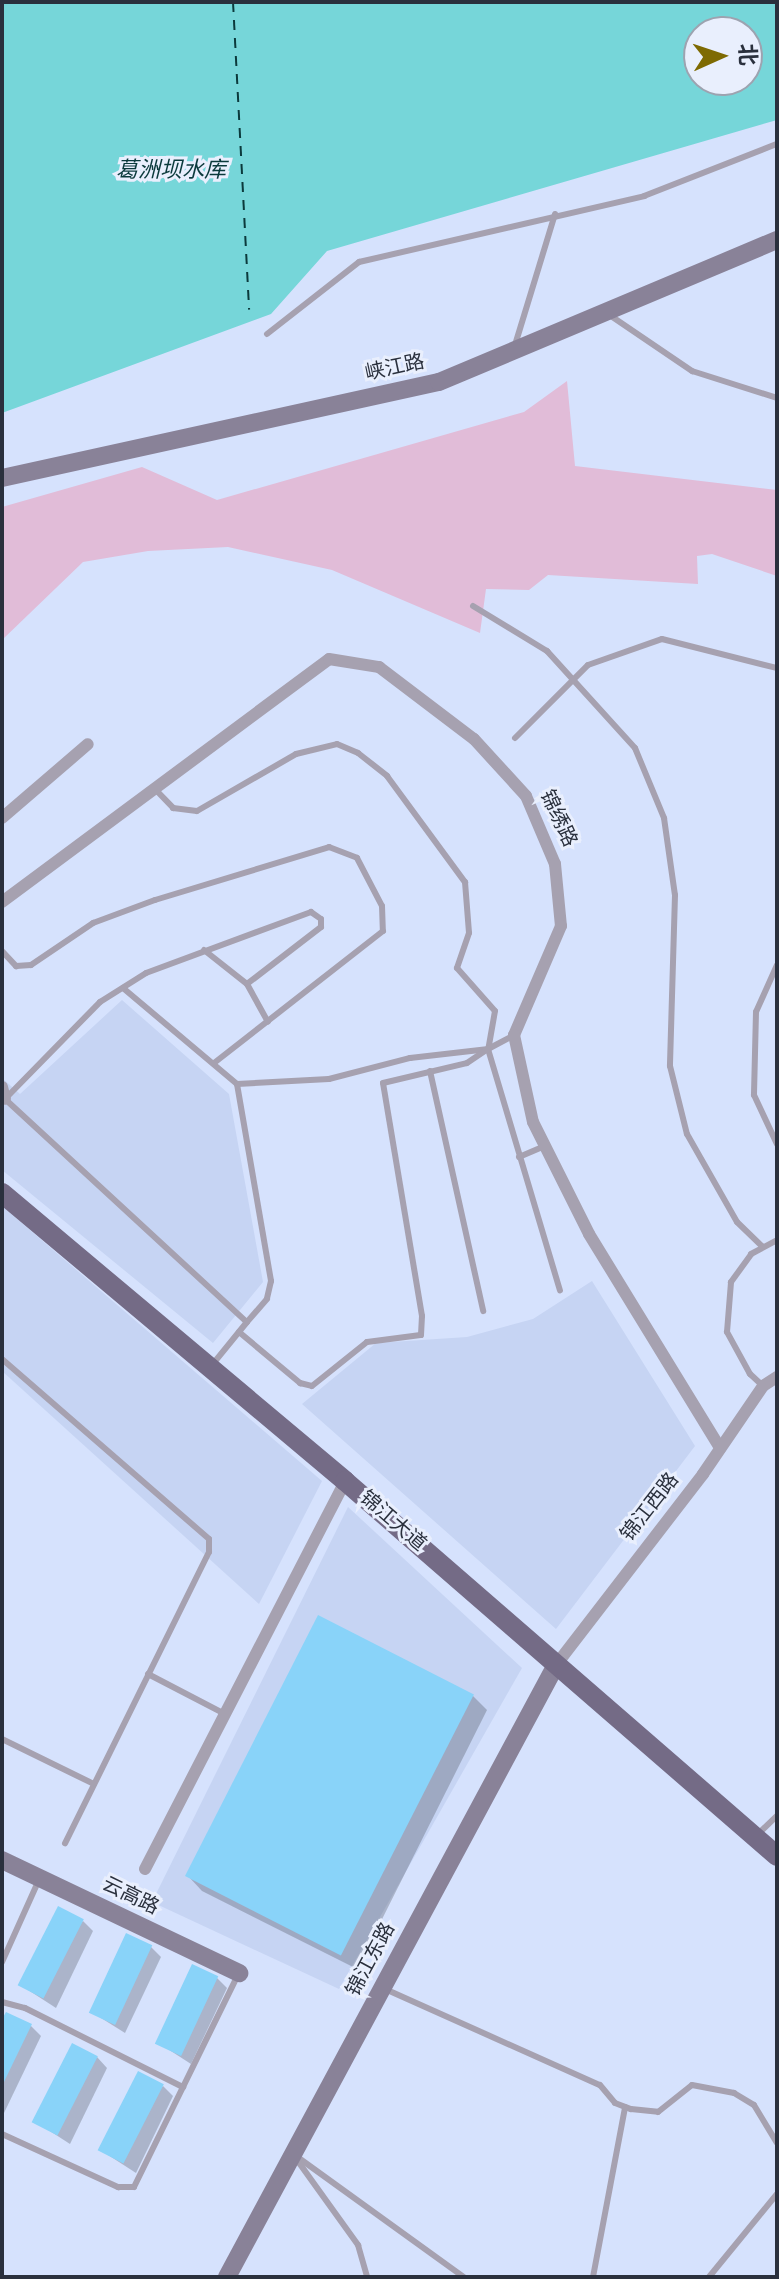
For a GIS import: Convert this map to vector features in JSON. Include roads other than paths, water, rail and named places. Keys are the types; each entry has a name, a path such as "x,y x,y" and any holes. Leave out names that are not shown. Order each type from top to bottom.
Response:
{"main road":[{"name":"锦江大道","path":"2,1193 345,1481 777,1856"}],"street":[{"name":"峡江路","path":"2,478 439,382 777,240"},
{"name":"锦绣路","path":"2,902 152,786 329,659 379,667 474,739 526,796 555,864 561,926 514,1035"},
{"path":"2,818 88,744"},
{"path":"514,1035 533,1122 589,1234 720,1448"},
{"name":"锦江西路","path":"556,1665 720,1448 763,1386 777,1377"},
{"path":"145,1869 345,1481"},
{"name":"锦江东路","path":"227,2277 556,1665"},
{"name":"云高路","path":"2,1860 239,1973"}],"lane":[{"path":"267,334 359,262 503,232 555,214 644,196 777,144"},
{"path":"513,353 555,214"},
{"path":"605,312 692,371 777,398"},
{"path":"473,606 547,651 635,748 664,818 675,895 670,1066 687,1134 707,1177 737,1222 763,1247"},
{"path":"515,738 588,665 662,639 777,668"},
{"path":"152,786 173,808 197,811 296,754 337,744 358,753 387,776 465,882 469,933 457,968 495,1011 488,1049 560,1290"},
{"path":"2,951 16,966 31,965 93,923 155,900 329,847 357,858 382,906 383,931 214,1063"},
{"path":"247,984 321,927 321,919 311,912 204,950 123,988 100,1002 3,1094 247,1322"},
{"path":"204,950 247,984 268,1022"},
{"path":"777,965 756,1012 754,1095 777,1144"},
{"path":"123,988 237,1084 271,1281 267,1299 210,1367"},
{"path":"239,1332 300,1383 312,1386 367,1342 421,1335 422,1316 383,1083 467,1063 514,1035"},
{"path":"237,1084 329,1079 410,1058 488,1049"},
{"path":"430,1071 483,1311"},
{"path":"519,1157 545,1146"},
{"path":"763,1386 750,1374 727,1332 731,1282 751,1254 777,1240"},
{"path":"2,1359 209,1539 209,1552 65,1843"},
{"path":"148,1674 225,1714"},
{"path":"2,1739 94,1784"},
{"path":"755,1837 777,1816"},
{"path":"2,1962 40,1878"},
{"path":"2,2134 118,2187 134,2187 239,1973"},
{"path":"382,1988 600,2085 625,2107 658,2112 692,2085 734,2093 754,2105 777,2143"},
{"path":"2,2002 25,2008 183,2087"},
{"path":"593,2277 625,2107"},
{"path":"293,2154 358,2245 367,2277"},
{"path":"293,2154 464,2277"},
{"path":"709,2277 777,2194"}],"water":[{"name":"葛洲坝水库","path":"2,2 777,2 777,120 327,251 271,314 2,413"}]}
